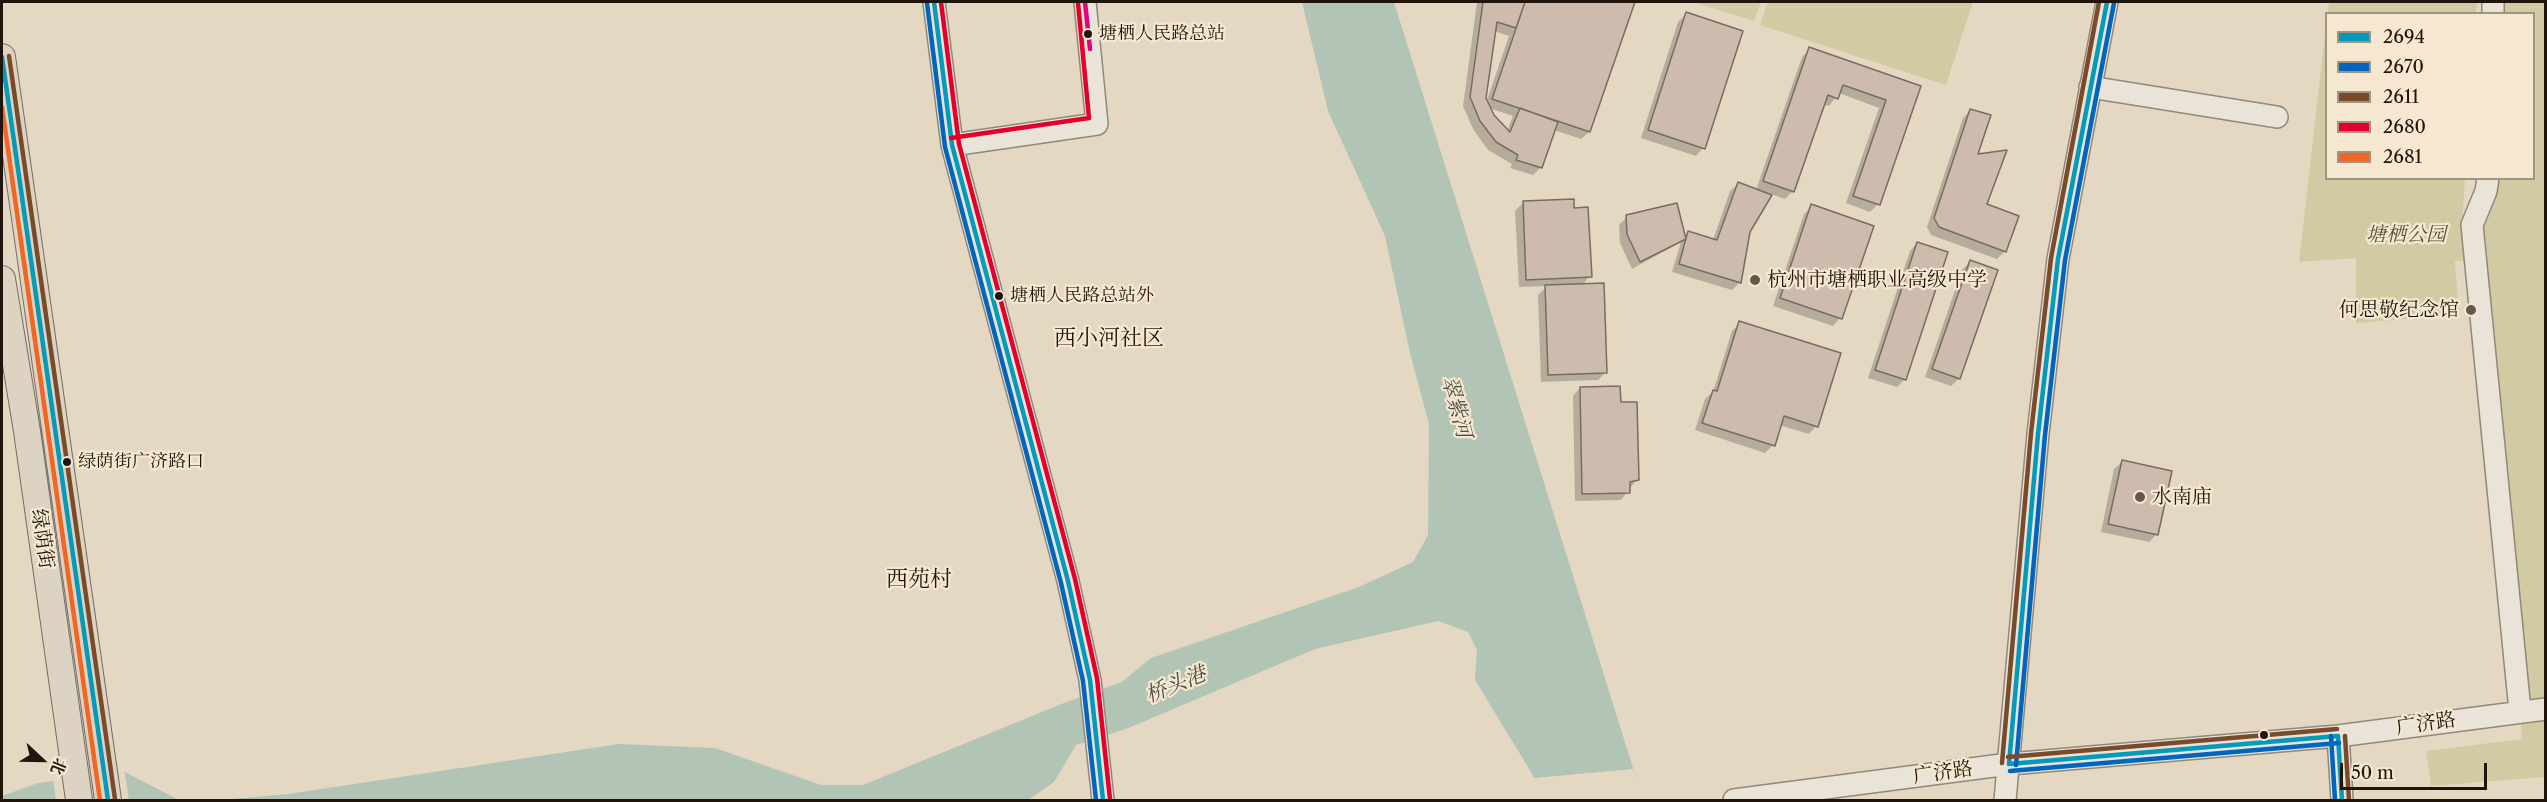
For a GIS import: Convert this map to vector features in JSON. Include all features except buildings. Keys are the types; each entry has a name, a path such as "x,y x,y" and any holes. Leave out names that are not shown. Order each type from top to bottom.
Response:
{"main road":[{"name":"绿荫街","path":"2,57 108,801"},
{"name":"绿荫街","path":"2,279 27,432 79,801"}],"street":[{"path":"933,2 952,145 1068,581 1090,680 1103,801"},
{"path":"952,145 1097,124 1085,2"},
{"path":"2005,801 2038,434 2058,259 2107,2"},
{"path":"2090,87 2277,117"},
{"path":"2488,180 2486,191 2472,225 2520,711"},
{"name":"广济路","path":"1734,801 2008,764 2338,736 2546,709"},
{"path":"2338,736 2342,801"}],"green space":[{"path":"1693,2 1761,2 1754,21"},
{"path":"1768,2 1973,2 1946,85 1760,25"},
{"path":"2329,2 2477,2 2476,12 2328,12"},
{"path":"2496,2 2545,2 2545,777 2431,786 2426,751 2522,739 2482,233 2485,180 2535,180 2535,12 2496,12"},
{"name":"塘栖公园","path":"2325,35 2325,180 2465,180 2462,223 2468,261 2455,261 2459,315 2356,323 2356,258 2299,262"}],"water":[{"path":"1302,2 1394,2 1643,800 1544,800 1531,772 1475,680 1477,650 1468,632 1438,621 1315,649 1126,729 1076,745 1054,782 1028,800 221,800 288,794 619,744 715,748 821,785 863,785 1064,703 1122,682 1151,658 1359,587 1413,562 1428,535 1429,424 1410,353 1385,236 1328,111"},
{"path":"125,772 179,800 2,800 2,796 38,783"}],"pier":[{"path":"124,769 129,800 56,800 53,778"},
{"path":"1633,769 1644,800 1541,800 1534,778"}],"transit line":[{"name":"2694","path":"934,2 952,145 1068,581 1090,680 1103,800"},
{"name":"2680","path":"941,2 959,144 1075,579 1097,678 1110,799"},
{"path":"1085,2 1090,49"},
{"name":"2611","path":"2002,763 2031,433 2051,258 2099,2"},
{"name":"2694","path":"2009,764 2038,434 2058,259 2107,2"},
{"name":"2670","path":"927,3 945,147 1061,583 1083,681 1096,800"},
{"name":"2680","path":"951,138 1089,118 1078,3"},
{"name":"2670","path":"2016,765 2045,435 2065,260 2114,3"},
{"name":"2611","path":"9,56 115,799"},
{"name":"2694","path":"2,57 108,800"},
{"name":"2681","path":"2,107 100,800"},
{"name":"2611","path":"2008,757 2337,729"},
{"name":"2670","path":"2331,736 2335,800"},
{"name":"2694","path":"2338,736 2342,800"},
{"name":"2694","path":"2009,764 2338,736"},
{"name":"2611","path":"2345,736 2349,800"},
{"name":"2670","path":"2010,771 2339,743"}],"place":[{"name":"塘栖人民路总站","path":"1088,34"},
{"name":"杭州市塘栖职业高级中学","path":"1755,280"},
{"name":"塘栖人民路总站外","path":"999,296"},
{"name":"何思敬纪念馆","path":"2471,310"},
{"name":"绿荫街广济路口","path":"67,462"},
{"name":"水南庙","path":"2140,497"}],"district":[{"name":"西小河社区","path":"1109,339"},
{"name":"西苑村","path":"919,580"}],"water label":[{"name":"翠紫河","path":"1456,407"},
{"name":"桥头港","path":"1176,685"}]}
